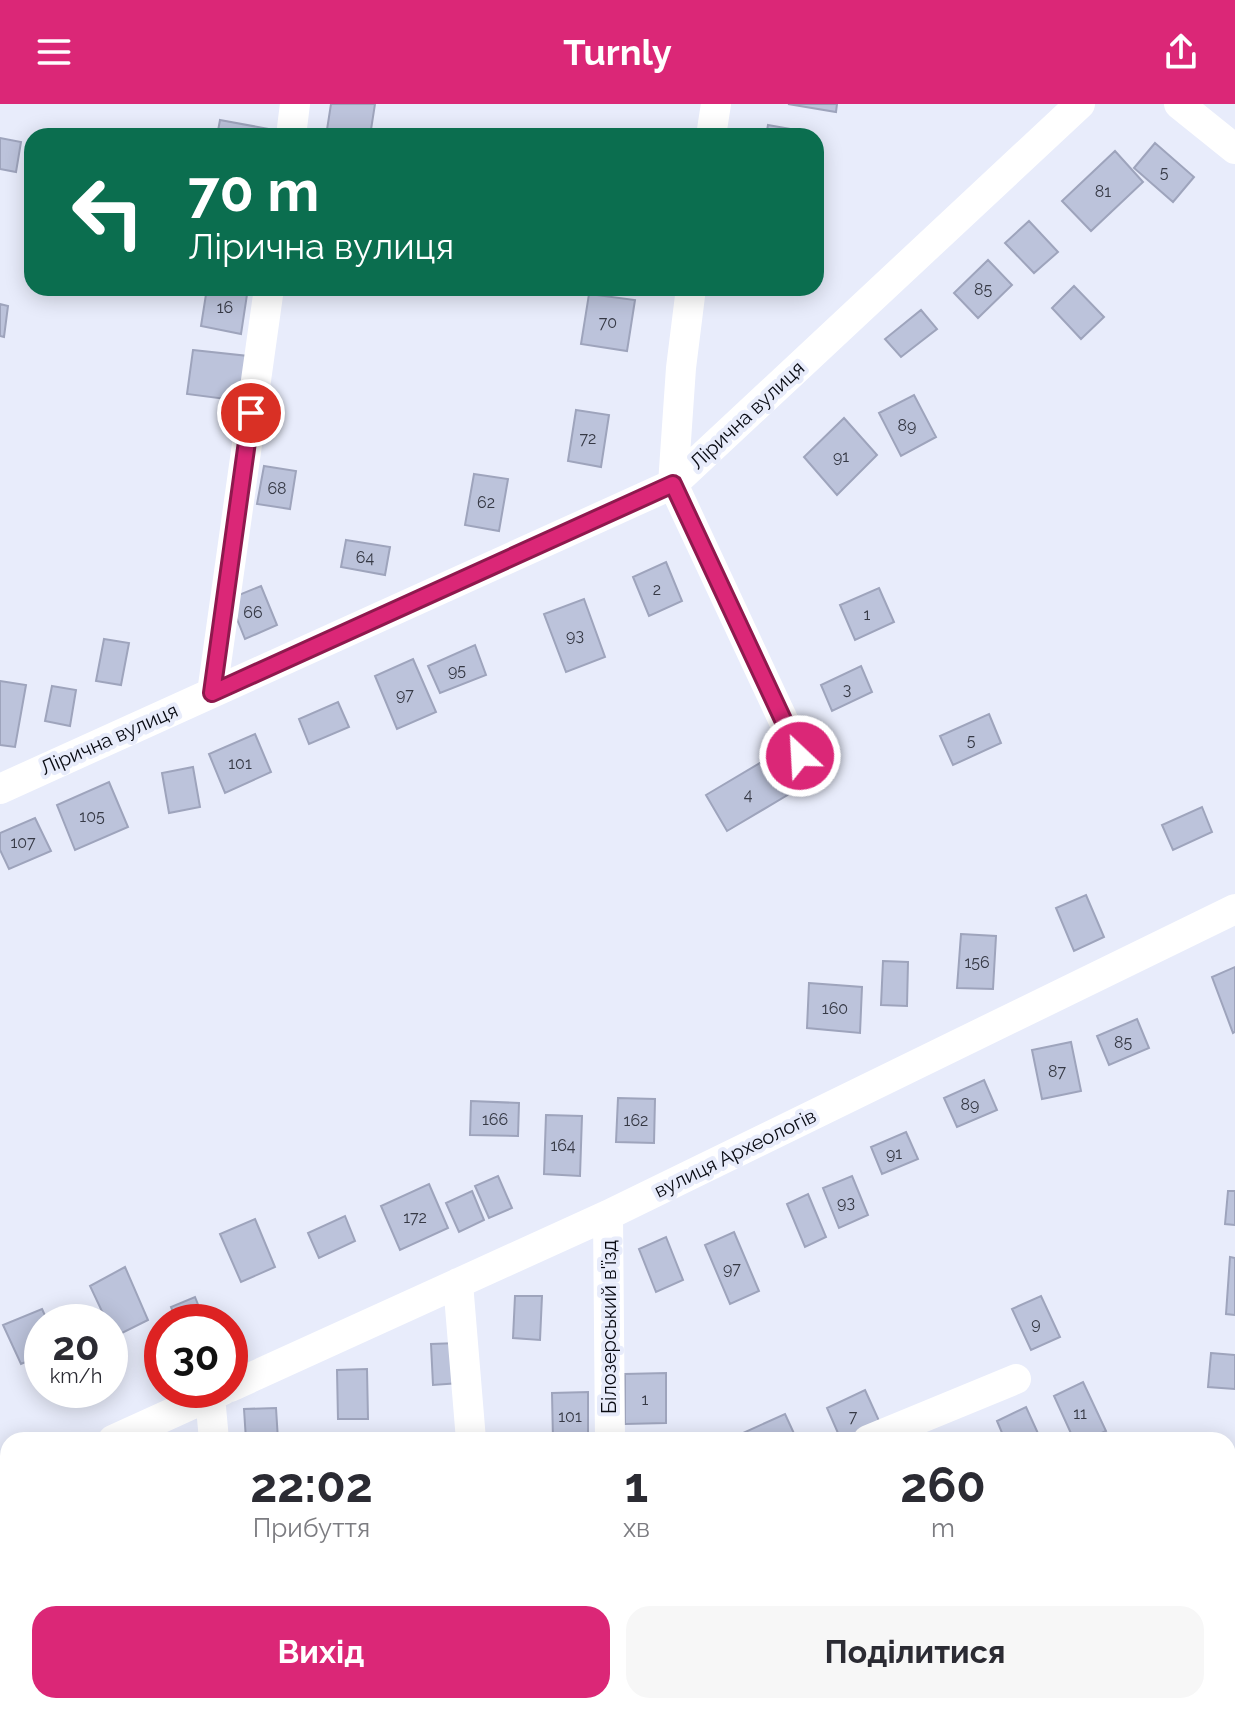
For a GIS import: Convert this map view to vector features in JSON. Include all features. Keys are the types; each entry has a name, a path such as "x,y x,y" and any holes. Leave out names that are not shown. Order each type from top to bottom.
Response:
{"street":[{"path":"292,128 295,104"},
{"path":"712,128 716,104"},
{"name":"Лірична вулиця","path":"0,789 673,484 1080,104"},
{"path":"1179,104 1235,149"},
{"path":"212,693 268,296"},
{"path":"690,296 681,368 673,484 800,756"},
{"name":"вулиця Археологів","path":"248,1379 608,1215 1235,909"},
{"name":"Білозерський в'їзд","path":"608,1215 610,1432"},
{"path":"458,1283 470,1432"},
{"path":"887,1432 1016,1379"},
{"name":"вулиця Археологів","path":"131,1432 184,1408"},
{"path":"215,1432 219,1408"}],"building":[{"path":"331,104 375,104 371,128 327,128"},
{"path":"788,104 837,104 836,112"},
{"path":"220,120 264,128 218,128"},
{"path":"0,138 21,142 16,172 0,169"},
{"path":"1155,143 1194,177 1173,202 1134,168"},
{"path":"1115,151 1143,182 1091,231 1062,201"},
{"path":"1029,221 1058,252 1034,273 1005,243"},
{"path":"988,260 1012,285 978,318 954,293"},
{"path":"1074,286 1104,317 1081,339 1052,308"},
{"path":"206,296 247,296 241,334 201,326"},
{"path":"589,296 635,300 627,351 581,344"},
{"path":"0,304 8,306 4,337 0,336"},
{"path":"921,310 937,329 901,357 885,339"},
{"path":"193,350 248,356 241,401 187,394"},
{"path":"914,395 936,437 901,456 879,413"},
{"path":"576,410 609,415 601,467 568,461"},
{"path":"844,418 877,455 837,495 804,457"},
{"path":"264,466 296,471 290,509 257,504"},
{"path":"474,474 508,479 499,531 465,525"},
{"path":"346,540 390,547 385,575 341,567"},
{"path":"666,562 682,601 649,616 633,577"},
{"path":"261,586 277,625 245,639 229,599"},
{"path":"879,588 894,622 855,640 840,605"},
{"path":"584,599 605,657 566,672 544,614"},
{"path":"104,639 129,643 121,685 96,681"},
{"path":"475,645 486,675 440,693 428,666"},
{"path":"413,659 436,712 397,729 375,676"},
{"path":"861,666 872,692 832,711 821,685"},
{"path":"0,681 26,685 15,747 0,745"},
{"path":"52,686 76,690 70,726 45,721"},
{"path":"338,702 349,727 309,744 299,719"},
{"path":"989,714 1001,743 953,765 940,736"},
{"path":"255,734 271,772 225,793 209,754"},
{"path":"770,757 791,793 727,831 706,795"},
{"path":"193,767 200,807 169,813 162,773"},
{"path":"109,782 128,827 75,850 57,805"},
{"path":"1202,807 1212,832 1173,850 1162,825"},
{"path":"35,818 51,851 9,869 0,850 0,833"},
{"path":"1086,895 1104,937 1074,951 1056,908"},
{"path":"961,934 996,936 993,989 957,988"},
{"path":"883,961 908,962 907,1006 881,1005"},
{"path":"1235,967 1235,1032 1233,1033 1212,977"},
{"path":"809,983 862,987 860,1033 807,1028"},
{"path":"1137,1019 1149,1048 1109,1065 1097,1036"},
{"path":"1071,1042 1081,1091 1042,1099 1032,1050"},
{"path":"984,1080 997,1110 957,1127 944,1098"},
{"path":"618,1098 655,1099 654,1143 616,1142"},
{"path":"471,1101 519,1103 518,1136 470,1135"},
{"path":"546,1115 582,1116 580,1176 544,1174"},
{"path":"906,1132 918,1159 882,1174 871,1147"},
{"path":"498,1176 512,1208 489,1218 475,1186"},
{"path":"852,1176 868,1215 839,1228 823,1188"},
{"path":"429,1184 448,1228 400,1250 381,1206"},
{"path":"472,1191 484,1220 459,1232 446,1203"},
{"path":"1228,1191 1235,1191 1235,1225 1225,1224"},
{"path":"808,1194 826,1237 805,1247 787,1204"},
{"path":"345,1216 355,1241 319,1258 308,1233"},
{"path":"255,1219 275,1267 241,1282 220,1234"},
{"path":"734,1232 759,1291 730,1304 705,1245"},
{"path":"666,1237 683,1280 656,1292 639,1249"},
{"path":"1230,1257 1235,1258 1235,1315 1226,1314"},
{"path":"125,1267 144,1311 144,1322 128,1330 128,1304 98,1304 90,1286"},
{"path":"515,1296 542,1296 540,1340 513,1338"},
{"path":"1041,1296 1060,1337 1031,1350 1012,1309"},
{"path":"195,1297 198,1304 178,1304"},
{"path":"24,1316 24,1363 21,1364 3,1325"},
{"path":"458,1343 460,1383 433,1385 431,1344"},
{"path":"1211,1353 1235,1355 1235,1389 1208,1387"},
{"path":"367,1369 368,1419 338,1419 337,1370"},
{"path":"666,1373 666,1423 625,1424 625,1374"},
{"path":"1083,1382 1106,1431 1070,1432 1054,1396"},
{"path":"865,1390 880,1423 859,1432 838,1432 827,1408"},
{"path":"588,1392 588,1432 553,1432 552,1393"},
{"path":"1026,1407 1037,1432 1002,1432 997,1421"},
{"path":"276,1408 278,1432 245,1432 244,1409"},
{"path":"785,1414 793,1432 745,1432"}],"route":[{"path":"251,413 212,693 673,484 800,756"}]}
